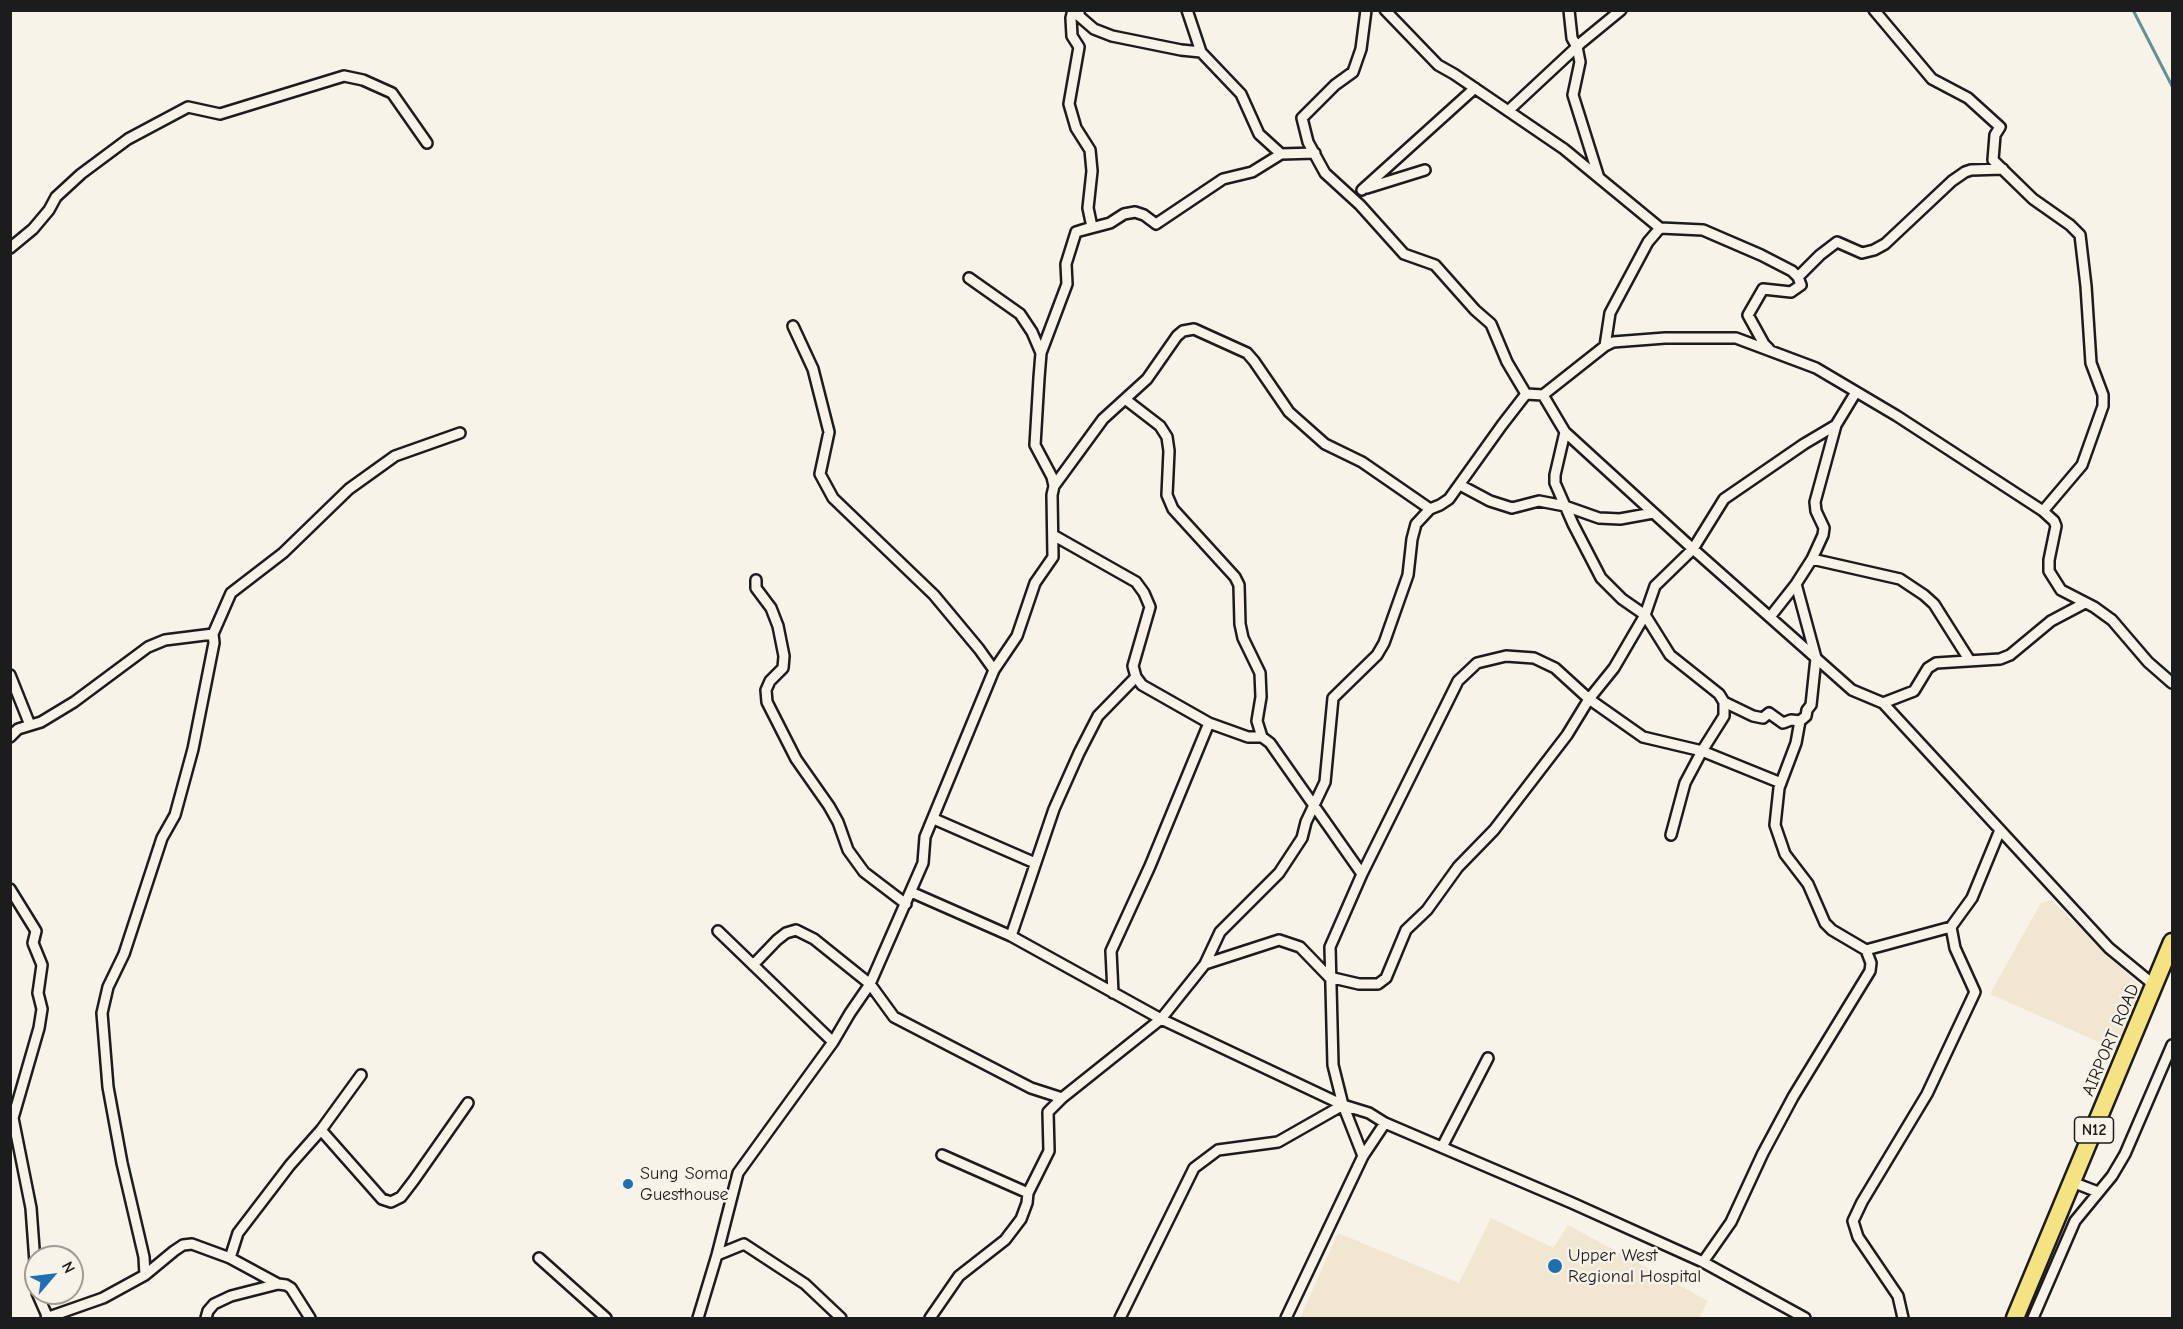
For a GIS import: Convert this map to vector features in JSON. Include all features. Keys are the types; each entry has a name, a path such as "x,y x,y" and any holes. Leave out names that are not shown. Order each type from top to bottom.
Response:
{"highway":[{"name":"AIRPORT ROAD","path":"2015,1318 2172,942"}],"street":[{"path":"1073,10 1072,36 1079,47 1070,104 1076,128 1090,150 1092,171 1088,208 1092,227 1076,232"},
{"path":"1079,10 1079,16 1094,29 1112,36 1201,52"},
{"path":"1187,10 1201,52 1241,94 1259,134 1281,154"},
{"path":"1366,10 1361,49 1353,72 1335,84 1302,118 1308,142 1324,173 1350,196 1404,254 1435,265 1491,324 1526,394"},
{"path":"1385,10 1438,65 1564,149 1660,228 1703,230 1792,271 1802,285 1791,292 1763,289 1748,315 1764,344 1771,350"},
{"path":"1569,10 1572,38 1577,47 1580,62 1573,95 1599,178"},
{"path":"1874,10 1932,79 1968,98 2000,127 1995,135 1993,160 2033,199 2070,225 2080,235 2091,363 2103,395 2103,406 2082,465 2043,511"},
{"path":"1508,111 1616,12"},
{"path":"10,248 33,229 49,210 56,197 81,174 128,139 188,107 220,114 344,76 363,80 392,93 427,143"},
{"path":"1362,190 1474,88"},
{"path":"1076,232 1135,212 1144,215 1156,224 1223,179 1252,172 1281,154 1315,153"},
{"path":"1798,277 1837,242 1862,253 1885,244 1952,181 1965,172 2003,169"},
{"path":"1350,196 1425,170"},
{"path":"1605,346 1610,313 1651,237 1660,228"},
{"path":"1054,486 1052,477 1035,446 1041,353 1067,284 1066,264 1076,232"},
{"path":"969,278 1020,314 1041,353"},
{"path":"793,326 813,369 829,432 820,474 833,498 934,595 994,670"},
{"path":"698,1318 738,1173 833,1042 870,984 906,904 923,863 925,837 994,670 1017,636 1035,583 1053,557 1052,495 1054,486 1103,419 1147,379 1177,336 1194,329 1247,353 1289,412 1324,444 1362,462 1430,508"},
{"path":"1526,394 1543,395 1613,342 1665,338 1736,338 1816,368 1897,416 2043,511 2056,526 2049,571 2061,590 2112,620 2148,662 2172,683"},
{"path":"1770,617 1796,584 1812,559 1823,535 1824,528 1816,511 1815,502 1836,425 1856,392"},
{"path":"930,1318 959,1276 1005,1240 1016,1226 1024,1211 1028,1193 1049,1151 1048,1112 1062,1098 1161,1019 1205,964 1220,932 1279,873 1302,838 1306,822 1325,782 1333,698 1377,655 1384,643 1408,575 1416,524 1430,508 1440,505 1449,498 1526,394"},
{"path":"1543,395 1565,432 1653,513 1852,690 1883,703 2109,948 2154,985"},
{"path":"1125,399 1160,426 1167,438 1167,495 1173,509 1239,585 1240,624 1243,638 1260,673 1262,697 1257,721 1262,737"},
{"path":"1205,964 1279,940 1300,947 1329,978 1359,984 1378,984 1386,978 1406,930 1427,910 1458,867 1494,830 1567,735 1589,699 1614,668 1645,615 1655,586 1693,549 1724,499 1775,463 1836,425"},
{"path":"1565,432 1555,478 1573,525 1601,578 1645,615 1671,655 1719,694 1724,702 1725,716 1702,751 1683,789 1671,835"},
{"path":"146,1275 108,1087 102,1013 108,987 124,954 162,838 175,815 194,749 214,643 213,634 231,592 283,553 349,489 395,456 460,433"},
{"path":"1460,484 1490,501 1512,508 1539,501 1565,506 1599,518 1620,519 1653,513"},
{"path":"1053,535 1136,582 1144,593 1150,607 1133,666 1136,677 1142,685 1209,723 1248,737 1262,737 1270,742 1362,874"},
{"path":"1812,559 1900,579 1934,604 1970,661"},
{"path":"756,580 756,588 771,608 778,626 784,656 783,668 770,681 766,690 767,702 796,759 830,806 848,850 864,872 906,904"},
{"path":"1703,1262 1731,1222 1763,1153 1793,1097 1870,971 1871,963 1866,950 1828,927 1808,884 1785,854 1775,825 1781,783 1796,743 1800,721 1806,716 1811,705 1816,658 1796,584"},
{"path":"1883,703 1914,691 1932,665 2010,655 2051,621 2085,603"},
{"path":"10,737 18,729 42,722 74,702 148,647 165,640 213,634"},
{"path":"1363,1156 1343,1105 1333,1065 1330,947 1362,874 1458,681 1477,663 1506,656 1534,658 1555,668 1589,699 1643,737 1702,751 1781,783"},
{"path":"10,675 30,725"},
{"path":"1011,936 1054,809 1079,753 1098,716 1136,677"},
{"path":"1724,702 1753,716 1763,718 1769,713 1784,723 1791,720 1800,721"},
{"path":"1113,993 1111,951 1150,866 1209,723"},
{"path":"934,819 1035,863"},
{"path":"1866,950 1951,927 1972,898 2000,830"},
{"path":"10,889 36,931 33,943 42,965 38,993 42,1009 39,1028 12,1118 31,1208 34,1245"},
{"path":"911,892 1011,936 1161,1019 1343,1105 1369,1113 1385,1123 1703,1262 1805,1318"},
{"path":"1903,1318 1898,1296 1858,1237 1853,1221 1927,1094 1974,992 1955,948 1951,927"},
{"path":"753,965 777,940 786,933 796,930 814,939 870,984 894,1017 1031,1088 1062,1098"},
{"path":"718,931 833,1042"},
{"path":"2033,1318 2075,1221 2112,1176 2125,1154 2172,1045"},
{"path":"1442,1147 1488,1058"},
{"path":"230,1258 238,1233 290,1165 321,1130 361,1075"},
{"path":"321,1130 382,1199 391,1202 400,1197 414,1180 468,1103"},
{"path":"1120,1318 1194,1168 1218,1150 1278,1142 1343,1105"},
{"path":"1286,1318 1363,1156 1385,1123"},
{"path":"942,1155 1028,1193"},
{"path":"2072,1182 2098,1192"},
{"path":"47,1318 103,1298 146,1275 183,1245 192,1244 230,1258 278,1284"},
{"path":"717,1255 744,1244 805,1284 841,1318"},
{"path":"539,1258 606,1318"},
{"path":"206,1318 214,1304 231,1296 278,1284 286,1284 291,1288 310,1318"}],"shaded area":[{"path":"2051,900 2145,991 2119,1051 1990,994 2041,903"},
{"name":"Upper West Regional Hospital","path":"1491,1218 1553,1248 1568,1225 1708,1301 1699,1318 1300,1318 1338,1233 1459,1283"}],"waterway":[{"path":"2133,10 2172,86"}],"place":[{"name":"Sung Soma Guesthouse","path":"628,1184"},
{"name":"Upper West Regional Hospital","path":"1555,1266"}]}
